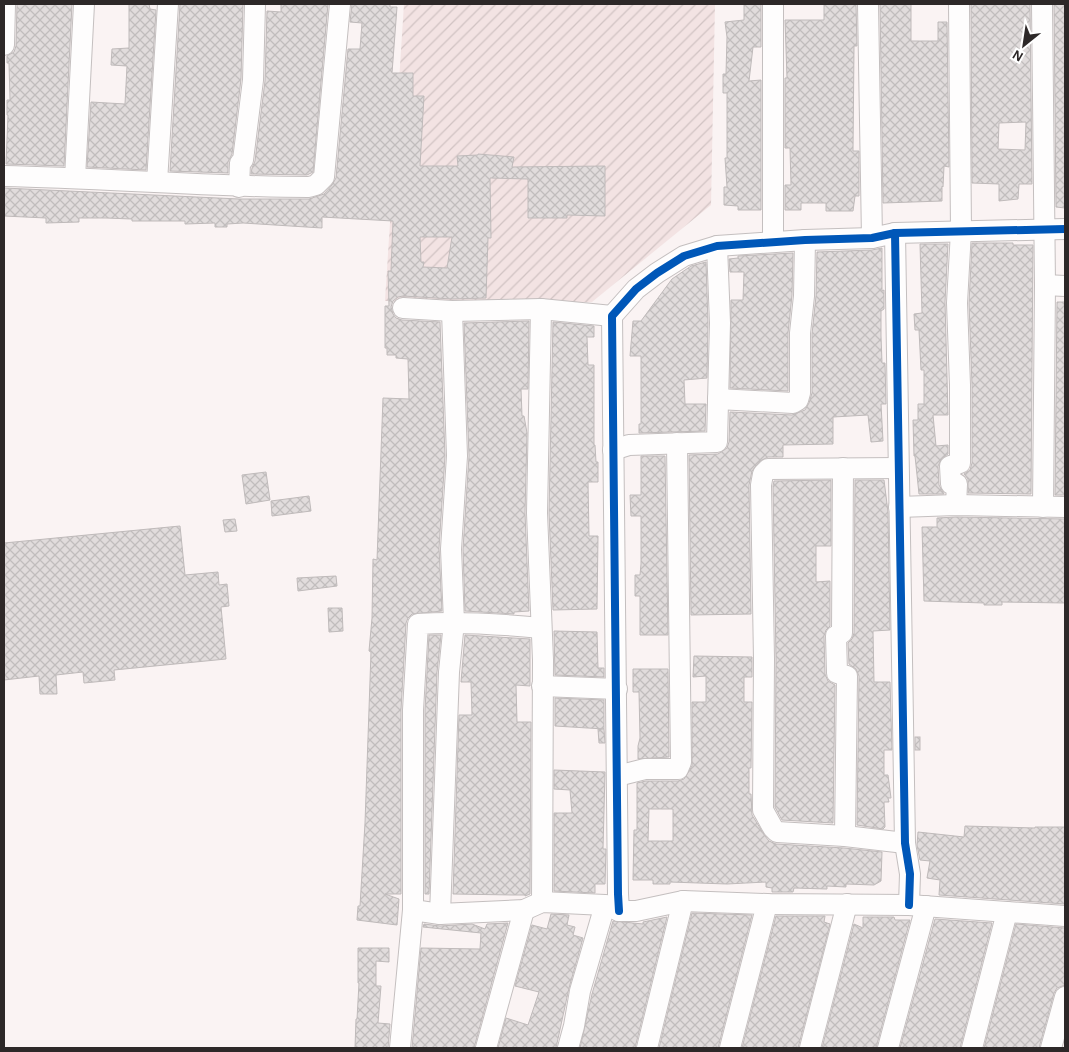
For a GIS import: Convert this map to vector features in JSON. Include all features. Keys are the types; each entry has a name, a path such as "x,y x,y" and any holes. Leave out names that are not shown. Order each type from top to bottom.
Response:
{"street":[{"path":"4,45 5,4"},
{"path":"75,178 84,4"},
{"path":"157,182 168,4"},
{"path":"239,187 240,163 243,160 253,80 255,4"},
{"path":"4,176 239,187 309,187 316,184 324,177 340,4"},
{"path":"773,4 773,242"},
{"path":"868,4 872,238"},
{"path":"956,505 957,484 951,484 950,466 960,463 957,303 962,231 959,4"},
{"path":"1042,4 1045,229 1043,507"},
{"path":"568,1048 580,991 618,894 612,316 636,289 657,273 684,256 717,246 872,238 894,233 1065,229"},
{"path":"888,1048 918,905 905,843 894,233"},
{"path":"718,399 793,403 798,400 800,393 800,333 804,296 805,240"},
{"path":"613,450 629,445 716,442 720,323 717,246"},
{"path":"1045,285 1065,286"},
{"path":"403,308 452,311 541,309 612,316"},
{"path":"486,1048 533,906 543,660 537,513 541,309"},
{"path":"440,914 448,672 454,622 451,549 457,456 452,311"},
{"path":"616,776 644,769 678,769 681,762 677,443"},
{"path":"843,468 842,633 836,636 837,673 848,676 845,836"},
{"path":"898,468 768,469 763,474 761,485 764,659 763,810 772,828 777,832 845,836 905,843"},
{"path":"899,507 956,505 1065,507"},
{"path":"400,1048 413,910 413,710 418,624 454,622 494,623 541,628"},
{"path":"542,686 617,689"},
{"path":"413,910 440,914 533,906 612,908 636,911 683,901 767,904 918,905 1065,916"},
{"path":"647,1048 683,901"},
{"path":"730,1048 767,904"},
{"path":"810,1048 847,904"},
{"path":"972,1048 1007,912"},
{"path":"1051,1048 1065,997"}],"shaded area":[{"path":"404,4 715,4 711,205 592,302 385,301"}],"building":[{"path":"17,4 72,4 64,166 6,164 7,100 10,100 9,63 7,63 7,56 14,52 16,46"},
{"path":"129,4 149,4 150,9 156,10 146,170 87,167 91,102 125,104 127,66 111,65 112,49 129,48"},
{"path":"180,4 243,4 241,79 232,154 228,162 228,173 170,171"},
{"path":"281,4 328,4 313,172 307,175 251,174 255,161 265,81 267,11 281,12"},
{"path":"352,4 390,4 390,7 397,7 392,73 413,73 413,96 424,96 420,166 458,166 457,156 478,154 514,157 512,167 605,166 605,216 567,215 567,218 528,218 528,179 490,178 491,238 488,238 486,298 452,299 403,296 393,301 391,307 396,318 402,320 440,322 445,456 439,548 442,611 412,614 406,623 401,710 401,894 385,894 399,899 397,925 357,920 358,906 360,906 365,823 371,652 369,651 372,618 373,559 377,560 383,398 409,399 408,359 396,358 396,355 387,355 387,348 385,348 385,306 389,306 388,271 391,271 393,221 322,217 322,228 243,223 227,224 227,227 215,227 215,223 185,224 185,221 132,221 132,219 106,218 79,218 79,222 46,223 46,218 4,216 4,188 239,199 309,199 324,194 336,178 348,49 360,49 362,23 350,22","holes":["420,237 452,237 447,268 423,267"]},
{"path":"744,4 761,4 761,47 753,47 749,81 761,80 761,210 738,210 738,206 724,205 724,187 727,187 725,158 727,158 727,93 723,93 723,74 726,74 727,37 725,22 744,20"},
{"path":"824,4 856,4 857,46 854,46 853,151 859,151 859,196 855,196 853,211 826,211 826,203 801,203 801,210 785,210 785,185 791,185 790,148 785,148 785,78 787,78 785,20 824,20"},
{"path":"880,4 911,4 911,41 938,41 938,22 947,22 949,167 944,166 942,201 883,203"},
{"path":"971,4 1030,4 1032,184 1019,184 1018,199 999,201 999,184 972,183","holes":["1026,122 1025,150 998,149 999,123"]},
{"path":"1054,4 1065,4 1065,208 1056,207"},
{"path":"972,243 1033,245 1031,494 968,493 968,479 964,474 970,470 972,463 969,303"},
{"path":"920,244 948,244 945,302 948,415 933,415 936,446 948,445 948,454 942,458 938,466 939,485 944,494 919,494 914,456 913,420 918,420 918,404 924,404 924,370 921,370 919,330 915,330 914,314 922,313"},
{"path":"882,248 884,309 881,311 881,336 882,363 885,363 886,404 881,404 883,441 871,442 868,415 833,417 833,444 783,445 783,457 768,457 760,461 752,471 749,485 751,614 691,615 689,455 718,454 727,448 730,412 792,415 805,410 812,393 812,334 816,296 817,252"},
{"path":"793,253 792,295 788,333 788,391 730,388 731,300 743,300 744,272 730,272 729,259 738,258 738,256"},
{"path":"706,262 707,378 684,380 685,404 706,404 705,431 639,433 639,424 641,424 641,356 630,356 633,321 641,321 672,279 691,266"},
{"path":"1057,302 1065,302 1065,495 1055,495"},
{"path":"529,321 528,389 521,389 522,416 524,416 527,433 525,513 529,611 514,612 514,614 465,611 463,549 469,456 464,323"},
{"path":"553,322 594,326 594,337 587,337 588,365 594,365 594,445 596,462 598,462 598,482 588,482 589,536 598,536 597,609 553,610 549,513"},
{"path":"641,456 665,456 668,635 640,635 640,596 635,596 635,575 640,575 641,516 631,516 630,495 641,495"},
{"path":"266,472 270,500 246,504 242,475"},
{"path":"831,480 831,546 816,546 816,582 830,581 830,626 824,636 825,674 828,681 835,685 833,823 782,820 775,807 776,659 773,486 774,481"},
{"path":"855,480 884,480 888,512 890,630 873,631 874,682 890,682 892,750 884,750 884,775 888,775 891,798 888,798 889,802 884,802 885,827 883,829 857,825 859,676 856,669 849,664 848,643 854,633"},
{"path":"309,496 311,511 272,516 271,501"},
{"path":"937,518 1065,519 1065,603 1002,602 1002,605 984,605 984,603 924,601 922,527 937,527"},
{"path":"235,519 237,531 225,532 223,520"},
{"path":"180,526 185,575 218,572 219,585 227,584 229,606 221,607 226,659 114,670 115,680 84,683 83,672 56,675 57,694 40,694 39,676 4,680 4,543"},
{"path":"336,576 337,586 298,591 297,578"},
{"path":"328,608 342,608 343,631 329,632"},
{"path":"554,631 597,632 598,668 604,668 604,677 555,675"},
{"path":"429,635 441,635 437,672 429,894 425,894 425,710"},
{"path":"465,635 530,639 530,686 516,685 517,722 531,722 530,894 525,896 453,894 459,715 472,715 471,682 461,682"},
{"path":"694,656 752,657 752,677 744,677 744,702 752,702 749,794 751,794 752,815 769,841 776,844 882,852 881,881 874,885 846,884 846,887 827,886 827,889 794,888 793,892 772,892 772,888 766,887 766,882 727,884 670,882 670,884 653,884 653,880 633,880 634,830 637,830 637,783 646,781 678,781 684,779 692,766 692,702 706,702 706,676 693,677","holes":["649,809 673,809 673,841 648,841"]},
{"path":"633,669 668,669 669,757 638,759 640,738 639,692 633,692"},
{"path":"555,698 604,700 604,729 555,726"},
{"path":"598,729 604,729 605,743 599,743"},
{"path":"915,737 920,737 920,750 915,750"},
{"path":"554,770 605,772 603,849 606,849 605,884 595,884 595,893 554,891 554,813 572,813 570,790 554,789"},
{"path":"965,826 1065,827 1065,904 939,895 940,880 927,878 930,861 920,860 917,845 918,832 964,837"},
{"path":"692,913 752,915 718,1048 659,1048"},
{"path":"551,914 569,915 567,925 575,927 573,935 583,938 569,988 556,1048 498,1048 506,1018 528,1025 539,992 515,986 532,925 547,929"},
{"path":"776,916 825,916 824,922 830,924 798,1048 742,1048"},
{"path":"667,917 635,1048 580,1048 592,994 613,921 643,924 643,922"},
{"path":"863,917 894,917 895,920 910,920 876,1048 822,1048 854,924 863,928"},
{"path":"935,919 992,923 960,1048 900,1048"},
{"path":"508,923 474,1048 412,1048 421,948 480,949 481,933 423,927 424,924 440,926 472,924 485,929 487,924"},
{"path":"1016,924 1065,928 1065,985 1057,988 1054,993 1039,1048 984,1048"},
{"path":"358,948 389,948 389,962 376,961 376,986 381,986 378,1023 390,1024 388,1048 355,1048 359,983"}],"cycle path":[{"path":"619,911 612,316 636,289 657,273 684,256 717,246 872,238 895,233 1065,229"},
{"path":"895,233 905,843 910,874 909,905"}]}
